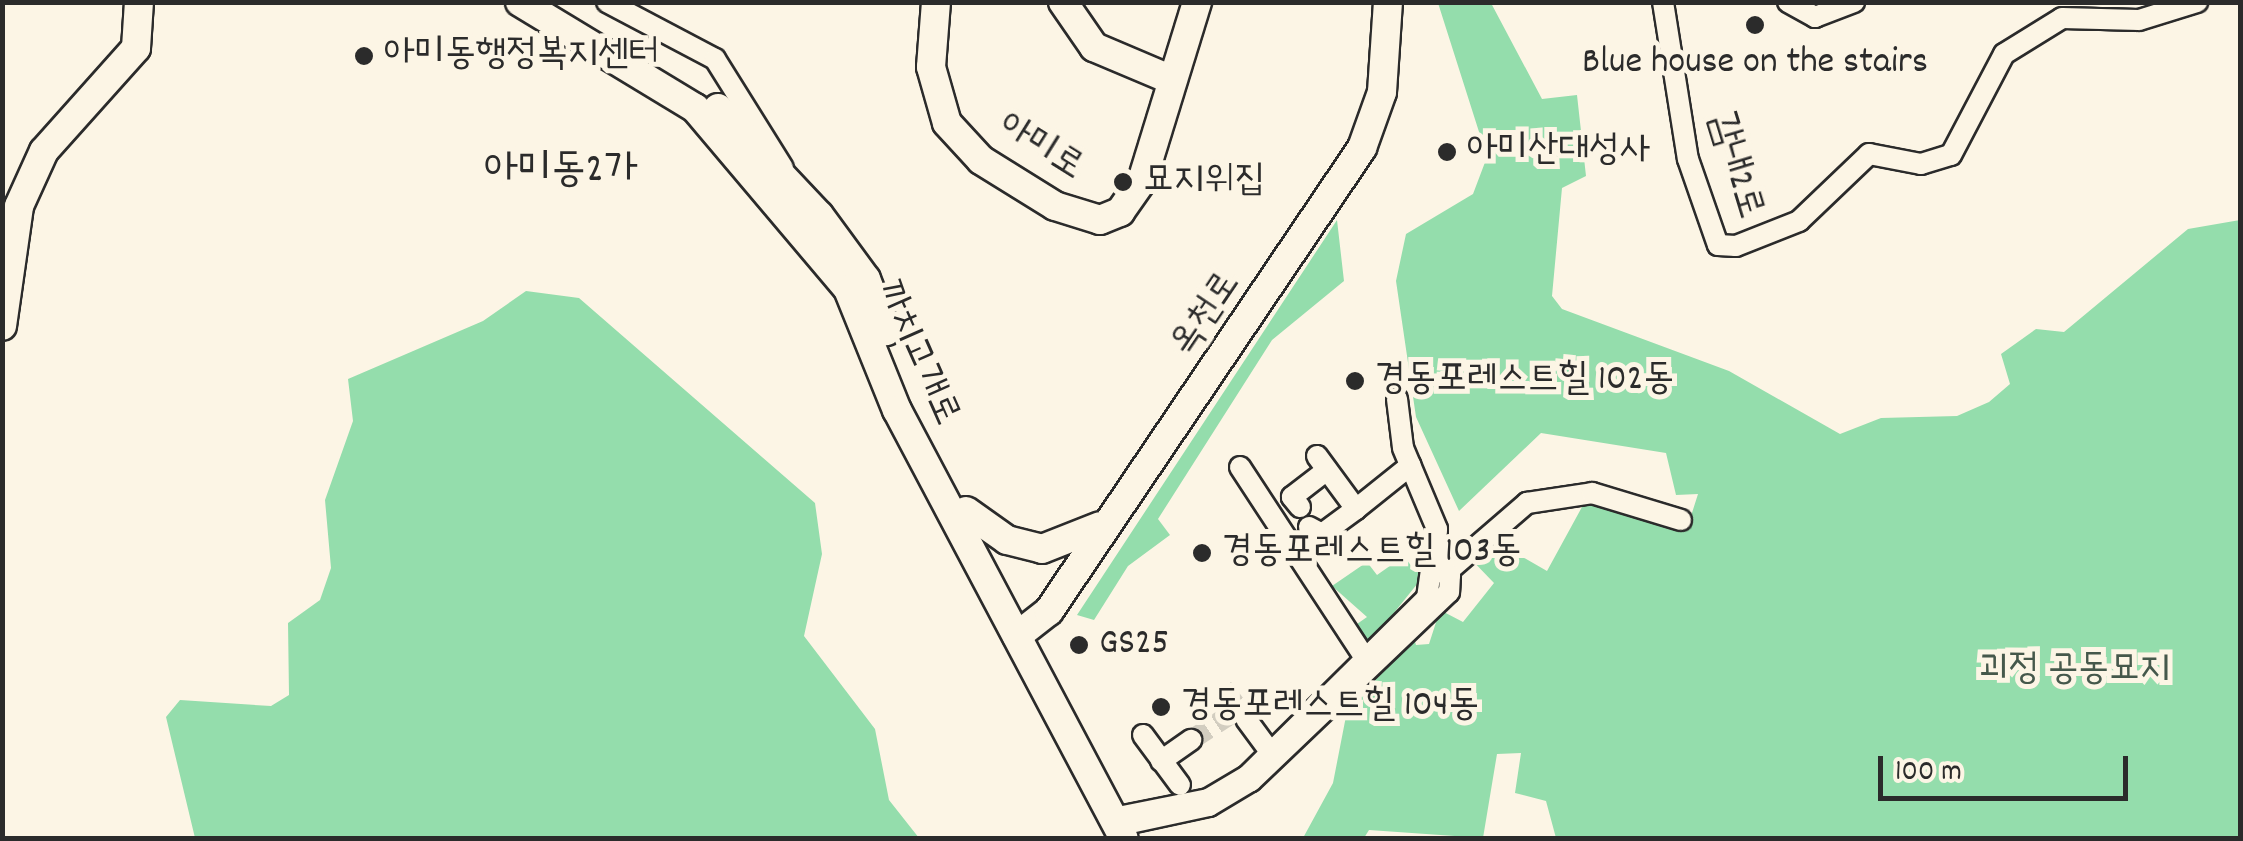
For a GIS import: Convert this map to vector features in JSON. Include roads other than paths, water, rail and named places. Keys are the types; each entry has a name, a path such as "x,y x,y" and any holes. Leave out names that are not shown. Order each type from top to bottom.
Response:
{"street":[{"path":"2,326 6,244 44,152 136,48 139,2"},
{"name":"까치고개로","path":"520,2 659,82 770,188 848,289 897,410 1033,625 1126,826"},
{"path":"556,2 656,59 783,168"},
{"path":"607,2 715,59 783,168 866,278 966,511 1033,625 1126,826 1209,806 1275,751 1368,657 1449,592 1440,570 1437,529 1411,464 1397,399"},
{"name":"아미로","path":"936,2 931,67 947,123 982,160 1080,216 1120,212 1142,181 1172,80 1191,46 1197,2"},
{"path":"1063,2 1094,47 1172,80"},
{"name":"옥천로","path":"1033,625 1362,148 1382,92 1388,2"},
{"name":"감내2로","path":"1663,2 1688,160 1718,245 1736,246 1800,221 1869,154 1921,164 1952,155 2004,54 2062,18 2139,20 2197,2"},
{"path":"1788,2 1815,17 1854,2"},
{"path":"1303,541 1292,497 1322,463 1356,509"},
{"path":"1303,541 1322,534 1411,464"},
{"path":"1242,466 1303,541 1368,657"},
{"path":"1440,570 1527,503 1592,493 1681,520"},
{"path":"966,511 1007,540 1042,549 1106,523"},
{"path":"1249,716 1275,751"},
{"path":"1142,735 1180,786"},
{"path":"1161,761 1191,740"}],"tunnel":[{"path":"1223,688 1246,718"},
{"path":"1191,740 1245,705"}],"place":[{"name":"Blue house on the stairs","path":"1755,25"},
{"name":"아미동행정복지센터","path":"364,56"},
{"name":"아미산대성사","path":"1447,152"},
{"name":"묘지위집","path":"1123,182"},
{"name":"경동포레스트힐 102동","path":"1355,381"},
{"name":"경동포레스트힐 103동","path":"1202,553"},
{"name":"GS25","path":"1079,645"},
{"name":"경동포레스트힐 104동","path":"1161,707"}],"district":[{"name":"아미동2가","path":"561,172"}],"park label":[{"name":"괴정 공동묘지","path":"2074,671"}]}
